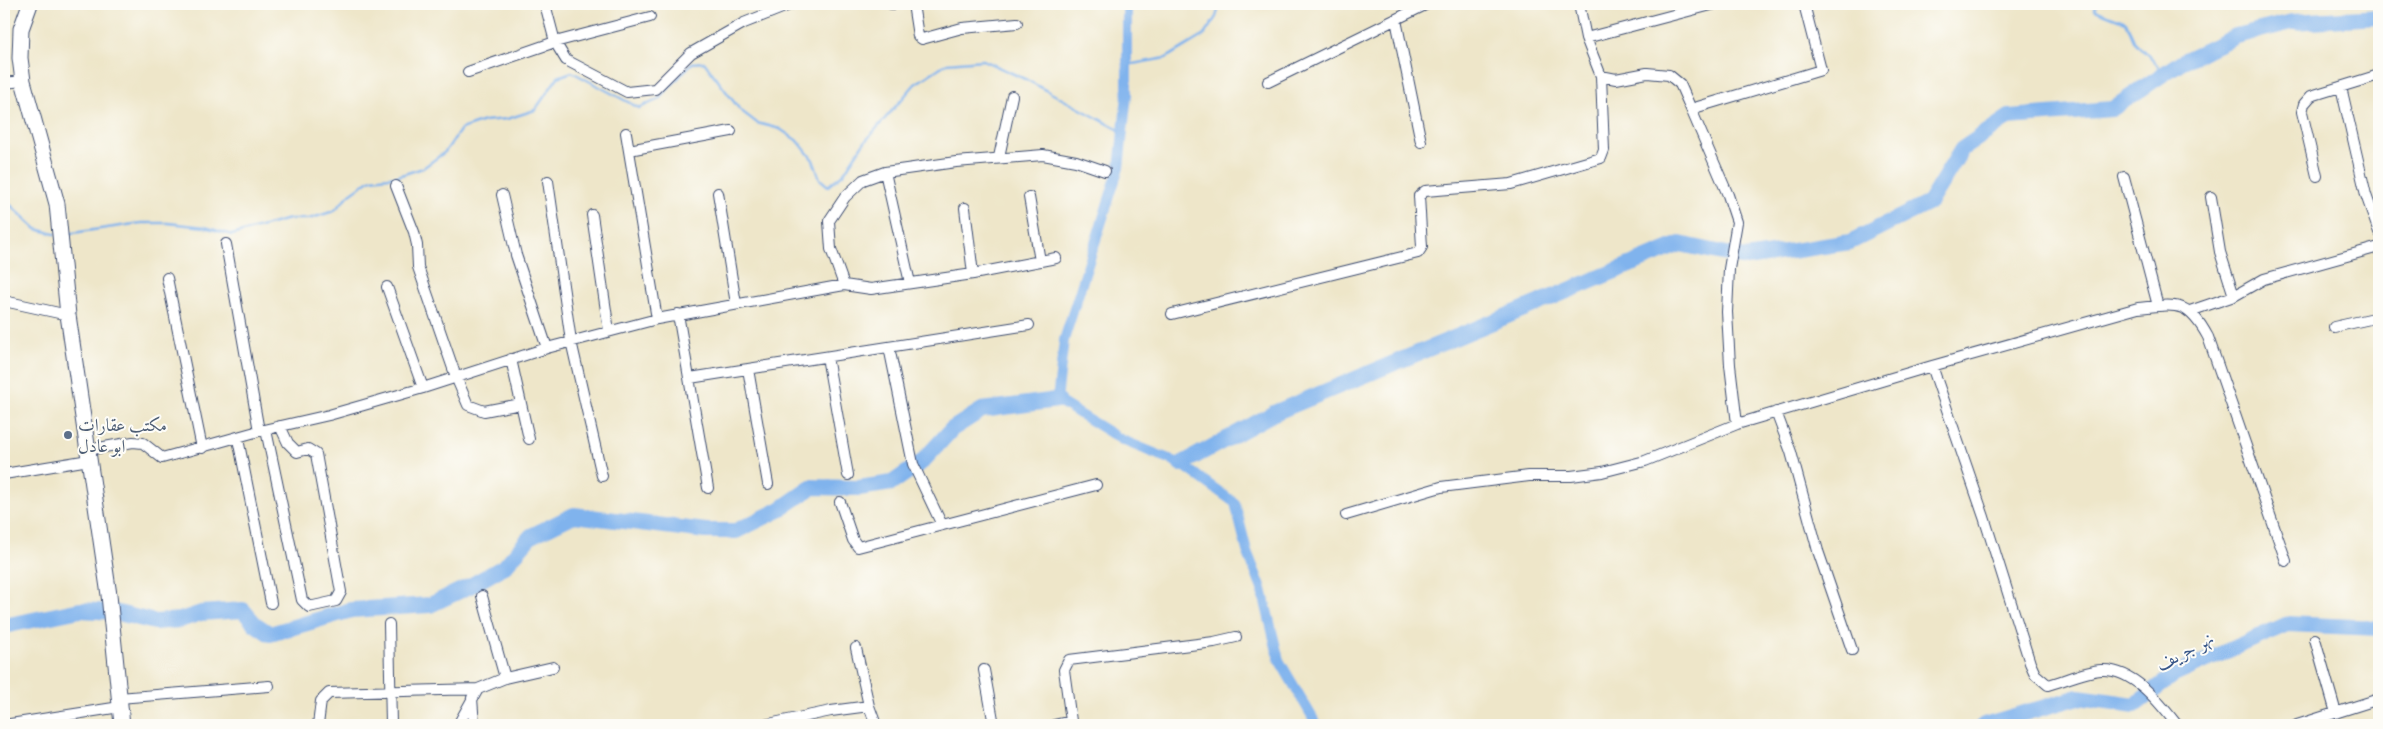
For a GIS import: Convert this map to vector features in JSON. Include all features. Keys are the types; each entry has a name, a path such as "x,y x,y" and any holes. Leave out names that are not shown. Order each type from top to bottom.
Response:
{"main road":[{"path":"30,4 20,29 19,44 23,81 57,204 68,315 109,595 122,725"}],"street":[{"path":"545,4 555,42 566,60 627,92 655,89 691,52 744,23 792,4"},
{"path":"890,4 904,4"},
{"path":"913,4 918,36 922,39 962,28 1017,23"},
{"path":"1268,82 1427,4"},
{"path":"1172,314 1418,253 1422,247 1419,196 1425,191 1510,184 1601,158 1604,150 1601,76 1586,38 1579,4"},
{"path":"1586,38 1715,4"},
{"path":"1691,109 1821,70 1804,4"},
{"path":"468,72 555,42 650,17"},
{"path":"1396,20 1421,142"},
{"path":"1601,76 1616,79 1647,73 1669,75 1680,84 1720,176 1737,222 1730,269 1727,312 1729,348 1738,424"},
{"path":"2318,176 2302,112 2304,104 2311,96 2379,76"},
{"path":"4,83 23,81"},
{"path":"2341,87 2366,195 2379,232"},
{"path":"999,157 1012,96"},
{"path":"629,150 731,131"},
{"path":"626,133 658,318"},
{"path":"844,285 831,249 830,221 845,197 863,180 885,172 999,157 1043,155 1076,161 1105,171"},
{"path":"885,172 910,283"},
{"path":"2124,177 2158,306"},
{"path":"548,181 571,341 602,476"},
{"path":"396,186 414,232 418,267 456,377 468,404 474,409 484,411 521,404"},
{"path":"718,193 736,304"},
{"path":"502,194 516,255 546,348"},
{"path":"1029,197 1040,261"},
{"path":"2211,197 2220,252 2234,296"},
{"path":"965,208 973,274"},
{"path":"592,215 610,331"},
{"path":"226,244 262,430 302,600 309,607 315,607 336,601 341,592 316,454 308,449 302,452 292,449 280,426"},
{"path":"2190,310 2234,296 2264,280 2379,247"},
{"path":"4,474 88,455 133,442 143,443 162,458 238,439 262,430 329,415 423,388 546,348 658,318 844,285 871,289 973,274 1056,258"},
{"path":"167,278 202,448"},
{"path":"387,287 423,388"},
{"path":"4,302 68,315"},
{"path":"1346,515 1441,487 1529,476 1571,476 1602,472 1645,461 1738,424 1932,366 2138,308 2158,306 2181,307 2190,310 2208,337 2286,561"},
{"path":"678,314 708,488"},
{"path":"2334,327 2379,316"},
{"path":"690,378 1029,325"},
{"path":"889,347 913,464 942,525"},
{"path":"827,357 848,475"},
{"path":"511,359 529,439"},
{"path":"1932,366 2035,674 2048,685 2100,670 2118,672 2127,676 2157,699 2177,725"},
{"path":"748,369 768,484"},
{"path":"1776,412 1790,452 1818,551 1852,650"},
{"path":"238,439 271,603"},
{"path":"840,502 853,540 858,547 1096,485"},
{"path":"482,596 505,678"},
{"path":"389,624 392,690 391,725"},
{"path":"1054,725 1070,721 1064,670 1069,660 1214,642 1236,637"},
{"path":"2315,639 2336,713"},
{"path":"856,648 868,706 876,725"},
{"path":"318,725 321,701 329,692 392,690 475,693 505,678 553,667"},
{"path":"984,670 994,725"},
{"path":"4,725 120,703 269,686"},
{"path":"458,725 475,693"},
{"path":"474,725 475,693"},
{"path":"2297,725 2379,700"},
{"path":"764,725 831,711 868,706"}],"waterway":[{"path":"1127,4 1127,95 1119,168 1064,340 1057,400 1122,440 1181,464 1235,503 1247,551 1262,589 1279,660 1317,725"},
{"path":"1127,65 1166,58 1204,35 1216,17 1220,4"},
{"path":"2096,4 2095,10 2126,22 2134,41 2165,73"},
{"path":"1181,464 1274,413 1680,244 1746,258 1850,242 1929,203 1962,149 2009,117 2112,109 2181,62 2236,36 2292,22 2379,17"},
{"path":"66,234 141,223 168,223 205,227 232,235 289,219 309,219 334,211 350,194 371,179 398,176 423,168 445,152 461,129 484,121 507,119 535,110 558,77 572,72 639,108 659,99 692,63 704,62 740,110 757,123 780,129 799,142 813,160 820,179 828,186 844,173 863,144 915,84 947,63 983,60 1027,80 1123,132"},
{"path":"4,199 36,229 55,234"},
{"path":"4,626 80,610 114,612 155,622 180,620 201,613 243,610 255,624 270,634 351,610 430,605 472,585 505,566 531,536 574,515 706,531 736,531 779,510 812,487 859,488 892,483 922,462 952,429 982,410 1057,400"},
{"name":"نهر جريف","path":"1984,725 2079,697 2135,705 2174,675 2287,624 2379,628"}],"place":[{"name":"مكتب عقارات ابو عادل","path":"68,435"}]}
